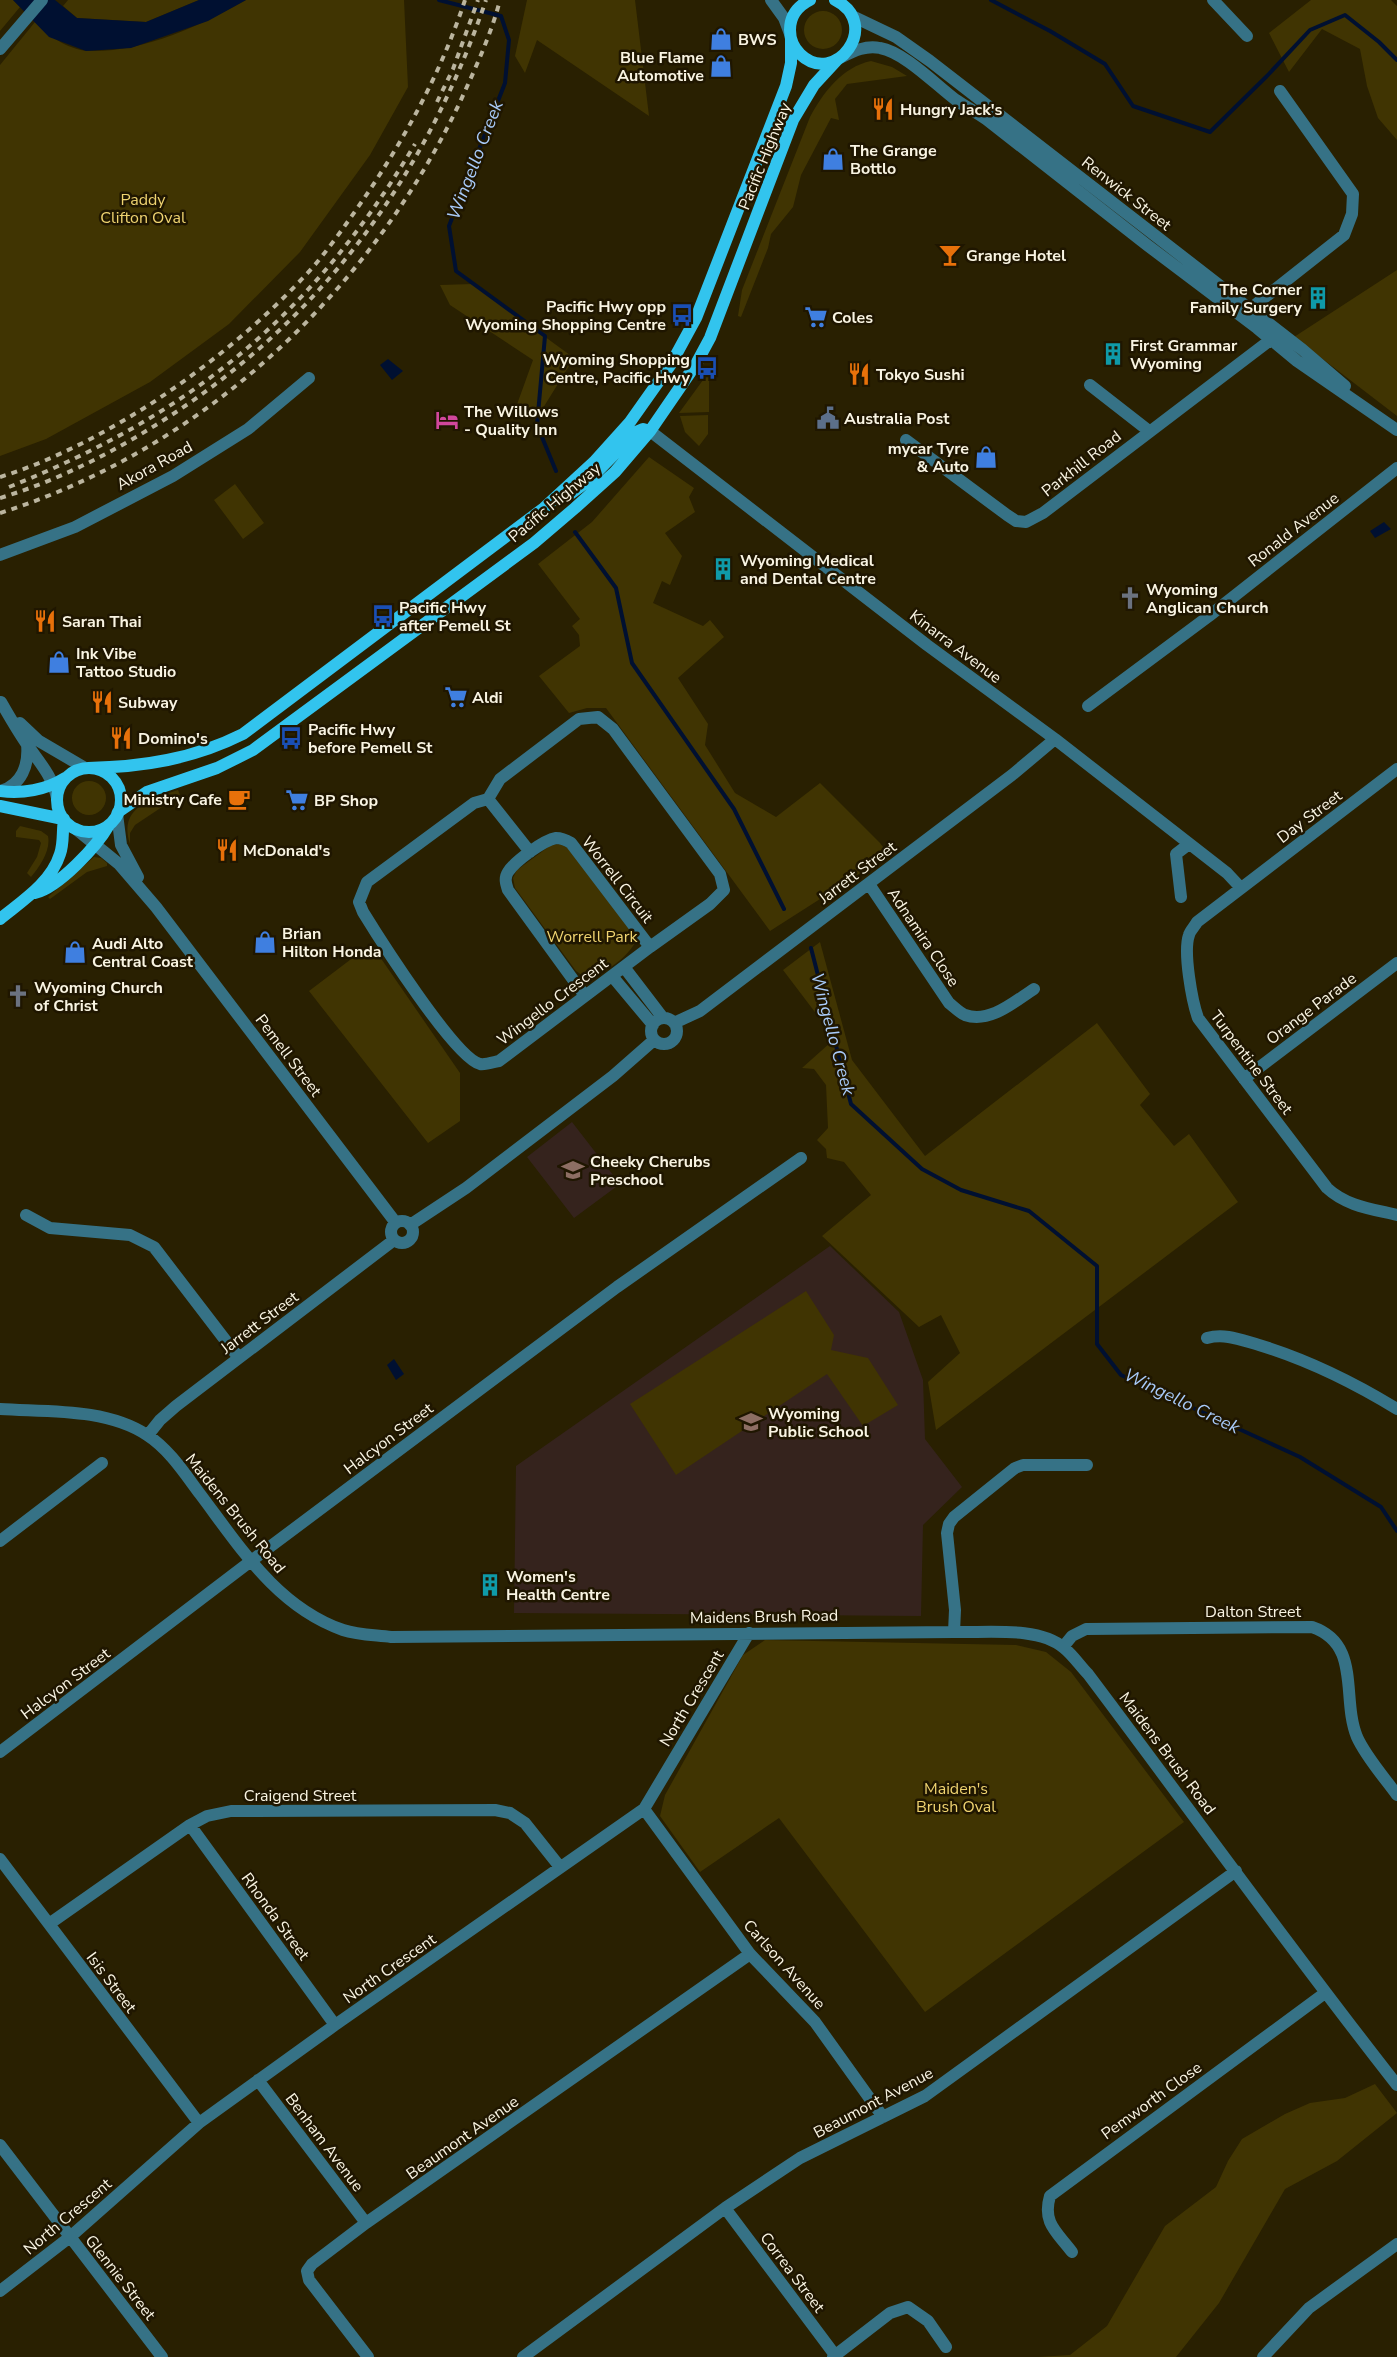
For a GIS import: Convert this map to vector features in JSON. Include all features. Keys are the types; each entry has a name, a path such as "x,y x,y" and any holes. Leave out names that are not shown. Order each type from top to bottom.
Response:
{"main road":[{"name":"Pacific Highway","path":"87,768 134,766 167,761 213,748 243,734 544,508 584,472 624,429 659,383 683,344 707,294 782,98 789,74 794,14 809,0"},
{"path":"835,0 852,15"},
{"path":"852,15 856,0"},
{"name":"Pacific Highway","path":"115,816 147,792 217,768 253,750 534,543 615,472 650,431 696,364 710,338 797,113 814,85 850,49 855,29 852,15"},
{"path":"791,37 799,53 807,60 823,63 840,58"},
{"path":"544,508 581,487 636,432 643,429 650,431"},
{"path":"0,791 30,790 54,784 77,770 87,768 104,772 115,782 120,797 115,816 96,844 57,882 32,894 0,918"},
{"path":"32,894 52,870 59,858 64,819 57,798 59,789 66,777"},
{"path":"0,806 64,819 76,829 92,831 102,829 115,816"}],"street":[{"path":"0,50 42,0"},
{"path":"770,0 784,18 791,37"},
{"path":"1213,0 1247,36"},
{"name":"Renwick Street","path":"852,15 896,37 930,62 1183,257 1276,337 1311,372 1372,411 1397,430"},
{"name":"Renwick Street","path":"840,58 868,47 886,50 902,59 986,119 1100,209 1246,312"},
{"path":"930,62 938,75 964,96 964,105"},
{"path":"1246,312 1344,235 1352,214 1353,194 1280,91"},
{"path":"1014,127 1045,158 1091,194 1100,209 1117,214 1153,240 1183,257"},
{"name":"Parkhill Road","path":"906,440 1016,521 1026,522 1066,497 1149,431 1276,337"},
{"name":"Akora Road","path":"0,555 75,527 173,476 248,429 309,378"},
{"path":"1090,385 1149,431"},
{"name":"Kinarra Avenue","path":"650,431 927,645 1055,739 1227,873 1241,888"},
{"name":"Ronald Avenue","path":"1088,706 1209,616 1397,468"},
{"path":"1,701 20,724 39,741 87,768"},
{"path":"1,701 27,744 47,770 54,784 57,798"},
{"name":"Wingello Crescent","path":"598,717 613,729 720,874 724,890 710,904 650,946 499,1061 480,1064 465,1055 415,992 363,912 359,902 368,882 474,803 488,799 500,779 579,719 598,717"},
{"name":"Jarrett Street","path":"663,1022 700,1011 869,884 1036,756 1055,739"},
{"path":"0,791 13,785 22,775 28,760 27,744"},
{"name":"Day Street","path":"1241,888 1397,769"},
{"path":"488,799 530,852"},
{"name":"Pemell Street","path":"115,816 124,852 156,907"},
{"name":"Pemell Street","path":"76,829 119,864 156,907 396,1223"},
{"name":"Worrell Circuit","path":"585,996 508,890 505,881 508,872 530,852 542,843 555,838 564,838 571,843 650,946"},
{"path":"1182,897 1176,854 1189,844"},
{"name":"Adnamira Close","path":"869,884 949,1004 965,1015 983,1017 998,1012 1034,989"},
{"name":"Turpentine Street","path":"1241,888 1197,922 1188,936 1192,1002 1198,1018 1327,1188 1336,1197 1350,1203 1397,1215"},
{"name":"Orange Parade","path":"1244,1079 1397,963"},
{"path":"624,967 663,1022"},
{"path":"612,976 663,1022 676,1031 672,1041 665,1044 654,1040"},
{"path":"654,1040 651,1031 663,1022"},
{"path":"410,1224 466,1188 510,1155 613,1076 654,1040"},
{"name":"Halcyon Street","path":"0,1752 617,1287 801,1158"},
{"path":"26,1215 50,1228 130,1235 154,1247 239,1358"},
{"path":"402,1221 410,1224 413,1231 408,1241 401,1243 394,1240 391,1231 396,1223 402,1221"},
{"name":"Jarrett Street","path":"148,1435 160,1420 176,1406 394,1240"},
{"path":"1207,1338 1226,1336 1287,1354 1348,1380 1397,1410"},
{"name":"Maidens Brush Road","path":"0,1409 92,1415 122,1423 148,1435 186,1474 251,1561 286,1598 310,1616 344,1630 391,1638 749,1632 954,1632 1034,1634 1063,1647 1088,1674 1236,1871 1325,1994 1397,2085"},
{"path":"0,1541 102,1463"},
{"path":"954,1632 955,1610 947,1533 949,1524 954,1517 1016,1468 1023,1465 1087,1465"},
{"name":"Dalton Street","path":"1063,1647 1072,1636 1086,1629 1312,1627 1322,1630 1331,1636 1340,1647 1346,1661 1350,1718 1358,1739 1397,1795"},
{"name":"North Crescent","path":"0,2291 70,2237 199,2124 335,2025 644,1809 749,1632"},
{"name":"Carlson Avenue","path":"644,1809 750,1954 815,2022 883,2117"},
{"name":"Craigend Street","path":"49,1924 190,1825 207,1816 231,1811 495,1810 510,1813 525,1823 560,1868"},
{"name":"Rhonda Street","path":"190,1825 335,2025"},
{"name":"Isis Street","path":"0,1859 199,2124"},
{"name":"Beaumont Avenue","path":"523,2357 725,2208 800,2158 925,2096 1236,1871"},
{"name":"Beaumont Avenue","path":"368,2357 309,2280 307,2271 312,2264 750,1954"},
{"name":"Pemworth Close","path":"1072,2252 1048,2220 1046,2210 1050,2196 1325,1994"},
{"name":"Benham Avenue","path":"258,2080 366,2224"},
{"name":"Glennie Street","path":"0,2145 162,2357"},
{"name":"Correa Street","path":"725,2208 834,2356"},
{"path":"1264,2357 1309,2308 1397,2244"},
{"path":"834,2356 890,2313 908,2307 928,2321 946,2347"}],"shaded area":[{"name":"Cheeky Cherubs Preschool","path":"572,1122 620,1184 574,1218 527,1157"},
{"name":"Wyoming Public School","path":"830,1246 899,1312 923,1380 925,1439 962,1487 923,1525 921,1616 514,1613 516,1466"}],"green space":[{"path":"0,0 13,0 20,7 0,31"},
{"path":"68,0 199,0 146,22 77,18 63,6"},
{"name":"Paddy Clifton Oval","path":"246,0 404,0 408,87 370,155 300,252 229,324 150,382 46,439 0,456 0,65 35,22 52,37 80,50 129,48 150,43 190,28"},
{"path":"527,0 635,0 649,116 537,40 525,73 515,56"},
{"path":"1311,0 1391,0 1397,6 1397,140 1378,118 1367,86 1360,49 1322,29 1289,72 1269,33"},
{"path":"823,11 830,12 836,17 841,23 841,37 836,43 830,48 823,49 816,48 810,43 805,37 804,30 805,23 810,17 816,12"},
{"path":"871,61 892,67 907,76 847,84 835,99 839,120 831,118 801,175 793,207 771,234 768,248 741,317 738,316 742,290 810,117 834,82 851,69"},
{"path":"1397,270 1397,416 1294,337"},
{"path":"473,284 574,358 543,408 515,410 533,360 450,305 440,285"},
{"path":"711,369 714,371 709,380 709,412 679,413"},
{"path":"708,415 708,434 699,446 685,432 680,416"},
{"path":"649,457 694,488 689,497 695,512 665,533 682,556 670,585 662,581 653,603 703,626 710,620 724,637 678,678 708,724 705,745 735,793 776,817 820,783 880,843 889,855 770,931 606,708 587,708 569,713 539,676 580,646 579,635 572,626 580,619 538,564 592,522"},
{"path":"235,484 264,523 243,539 214,500"},
{"path":"89,781 96,782 101,786 105,791 105,805 101,810 96,814 89,815 82,814 77,810 73,805 72,798 73,791 77,786 82,782"},
{"path":"178,790 180,795 135,825 130,833 130,844 127,832 128,822 133,813 147,802"},
{"path":"20,826 41,831 48,836 46,852 31,877 27,873 37,857 41,843 39,840 16,837 16,831"},
{"name":"Worrell Park","path":"560,844 568,848 632,931 635,943 626,954 607,970 586,978 576,971 515,888 513,878 517,870 551,845"},
{"path":"94,857 101,858 107,863 107,866 87,872 50,899 48,897"},
{"path":"820,942 852,1060 925,1156 1097,1023 1150,1094 1140,1105 1174,1146 1189,1134 1238,1202 936,1430 928,1382 960,1353 941,1315 919,1327 822,1236 871,1195 844,1162 827,1158 826,1149 817,1140 828,1128 826,1085 814,1069 802,1068 830,1043 827,1028 783,970"},
{"path":"371,944 460,1073 460,1121 428,1143 309,991"},
{"path":"806,1291 834,1335 831,1350 868,1358 898,1405 863,1426 827,1374 676,1475 630,1404"},
{"name":"Maiden's Brush Oval","path":"765,1640 1016,1645 1046,1652 1071,1672 1184,1822 925,2012 779,1818 700,1872 660,1816 665,1795 743,1655"},
{"path":"1375,2084 1397,2113 1337,2161 1285,2189 1219,2303 1176,2357 1038,2357 1070,2355 1107,2326 1165,2226 1216,2187 1228,2161 1242,2139 1285,2114 1310,2103 1345,2098"}],"water":[{"path":"13,0 55,0 77,18 146,22 199,0 246,0 208,21 131,48 86,51 49,37"},
{"path":"388,359 403,371 392,380 380,365"},
{"path":"1384,522 1391,529 1375,538 1370,531"},
{"path":"394,1359 404,1374 396,1380 387,1365"}],"waterway":[{"name":"Wingello Creek","path":"439,0 501,16 509,40 505,83 449,226 456,271 545,336 537,425 556,471"},
{"path":"991,0 1050,31 1105,64 1133,106 1210,132 1310,30 1345,15 1379,42 1397,60"},
{"name":"Wingello Creek","path":"575,532 616,588 632,663 734,809 784,909"},
{"name":"Wingello Creek","path":"811,948 851,1104 922,1169 961,1190 1029,1211 1097,1266 1097,1344 1121,1375 1300,1457 1381,1507 1397,1531"}],"railway":[{"path":"0,477 39,463 77,446 149,405 228,347 265,315 308,273 350,219 404,135 444,56 465,0"},
{"path":"437,102 453,69 478,0"},
{"path":"0,498 20,492 78,468 151,428 210,388 264,344 313,296 357,244 396,189 431,129 461,67 486,0"},
{"path":"0,513 74,485 145,448 211,405 272,355 328,299 379,237 423,172 460,102 487,39 500,0"},
{"path":"9,487 75,458 135,427 191,391 243,352 290,308 335,259 376,205 415,144"}],"place":[{"name":"BWS","path":"721,39"},
{"name":"Blue Flame Automotive","path":"721,66"},
{"name":"Hungry Jack's","path":"883,109"},
{"name":"The Grange Bottlo","path":"833,159"},
{"name":"Grange Hotel","path":"950,255"},
{"name":"The Corner Family Surgery","path":"1318,298"},
{"name":"Pacific Hwy opp Wyoming Shopping Centre","path":"682,315"},
{"name":"Coles","path":"816,317"},
{"name":"First Grammar Wyoming","path":"1113,354"},
{"name":"Wyoming Shopping Centre, Pacific Hwy","path":"707,368"},
{"name":"Tokyo Sushi","path":"859,374"},
{"name":"Australia Post","path":"828,418"},
{"name":"The Willows - Quality Inn","path":"447,420"},
{"name":"mycar Tyre & Auto","path":"986,457"},
{"name":"Wyoming Medical and Dental Centre","path":"723,569"},
{"name":"Wyoming Anglican Church","path":"1130,598"},
{"name":"Pacific Hwy after Pemell St","path":"383,616"},
{"name":"Saran Thai","path":"45,621"},
{"name":"Ink Vibe Tattoo Studio","path":"59,662"},
{"name":"Aldi","path":"456,697"},
{"name":"Subway","path":"102,702"},
{"name":"Domino's","path":"121,738"},
{"name":"Pacific Hwy before Pemell St","path":"291,738"},
{"name":"Ministry Cafe","path":"239,799"},
{"name":"BP Shop","path":"297,800"},
{"name":"McDonald's","path":"227,850"},
{"name":"Brian Hilton Honda","path":"265,942"},
{"name":"Audi Alto Central Coast","path":"75,952"},
{"name":"Wyoming Church of Christ","path":"18,996"},
{"name":"Cheeky Cherubs Preschool","path":"573,1170"},
{"name":"Wyoming Public School","path":"751,1422"},
{"name":"Women's Health Centre","path":"490,1585"}]}
